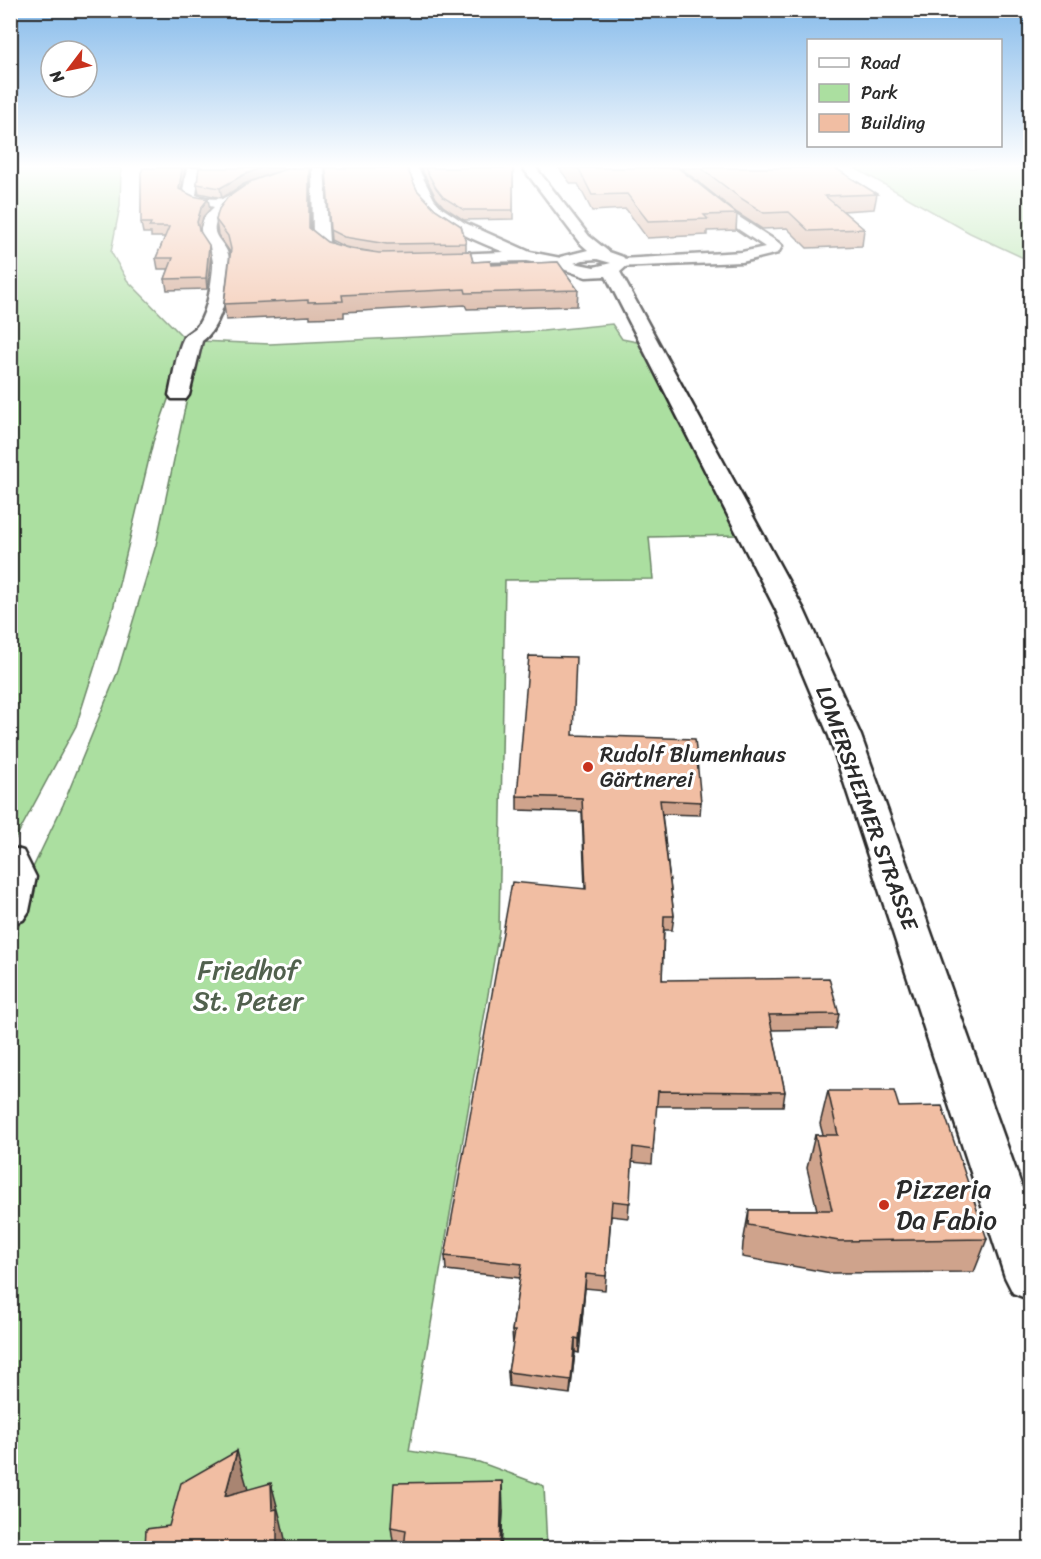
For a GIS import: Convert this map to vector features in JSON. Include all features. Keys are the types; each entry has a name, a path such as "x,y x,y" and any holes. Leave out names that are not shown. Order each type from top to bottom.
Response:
{"street":[{"path":"179,395 193,338 204,331 210,319 221,272 221,253 211,241"},
{"path":"321,241 323,247 333,253 371,261"},
{"path":"494,241 526,256"},
{"path":"579,241 583,247 614,262"},
{"path":"410,261 526,256 565,262 569,267 588,271 614,262 752,256 772,250 774,246 766,241"},
{"path":"565,262 583,247"},
{"name":"LOMERSHEIMER STRASSE","path":"614,262 623,294 790,610 845,736 1030,1277"},
{"name":"LOMERSHEIMER STRASSE","path":"588,271 623,294"},
{"path":"10,859 18,877 10,911"}],"green space":[{"path":"11,241 113,241 111,252 127,280 184,338 177,356 175,380 153,442 113,609 76,726 11,847"},
{"path":"987,241 1030,241 1030,261"},
{"name":"Friedhof St. Peter","path":"612,324 622,339 642,343 724,492 737,535 649,537 653,579 505,580 499,931 409,1451 479,1462 544,1486 547,1548 11,1548 11,965 28,878 63,805 118,671 156,545 199,341 270,344 543,331"}],"building":[{"path":"163,241 206,241 209,245 206,278 165,279 173,258 156,258"},
{"path":"229,241 325,241 351,249 379,253 470,251 473,262 490,261 491,265 558,262 578,290 466,293 465,289 342,295 343,301 308,302 308,300 224,304 231,249"},
{"path":"367,241 465,241 466,243 387,244"},
{"path":"529,656 576,657 573,735 695,739 701,802 660,800 674,916 664,916 662,980 829,978 839,1014 769,1015 785,1092 658,1091 653,1150 633,1147 630,1203 612,1201 606,1276 586,1274 579,1339 575,1338 571,1380 508,1372 522,1264 445,1256 512,882 586,889 582,798 517,796"},
{"name":"Pizzeria Da Fabio","path":"828,1091 894,1091 899,1107 942,1106 987,1239 839,1241 748,1225 749,1210 832,1210 815,1135 838,1135"},
{"path":"237,1451 225,1496 271,1483 272,1510 277,1509 277,1548 145,1548 146,1529 169,1526 181,1483"},
{"path":"502,1481 500,1548 404,1548 406,1530 391,1527 394,1483"},
{"path":"595,1540 677,1544 678,1548 595,1548"}],"place":[{"name":"Rudolf Blumenhaus Gärtnerei","path":"588,767"},
{"name":"Pizzeria Da Fabio","path":"884,1205"}]}
